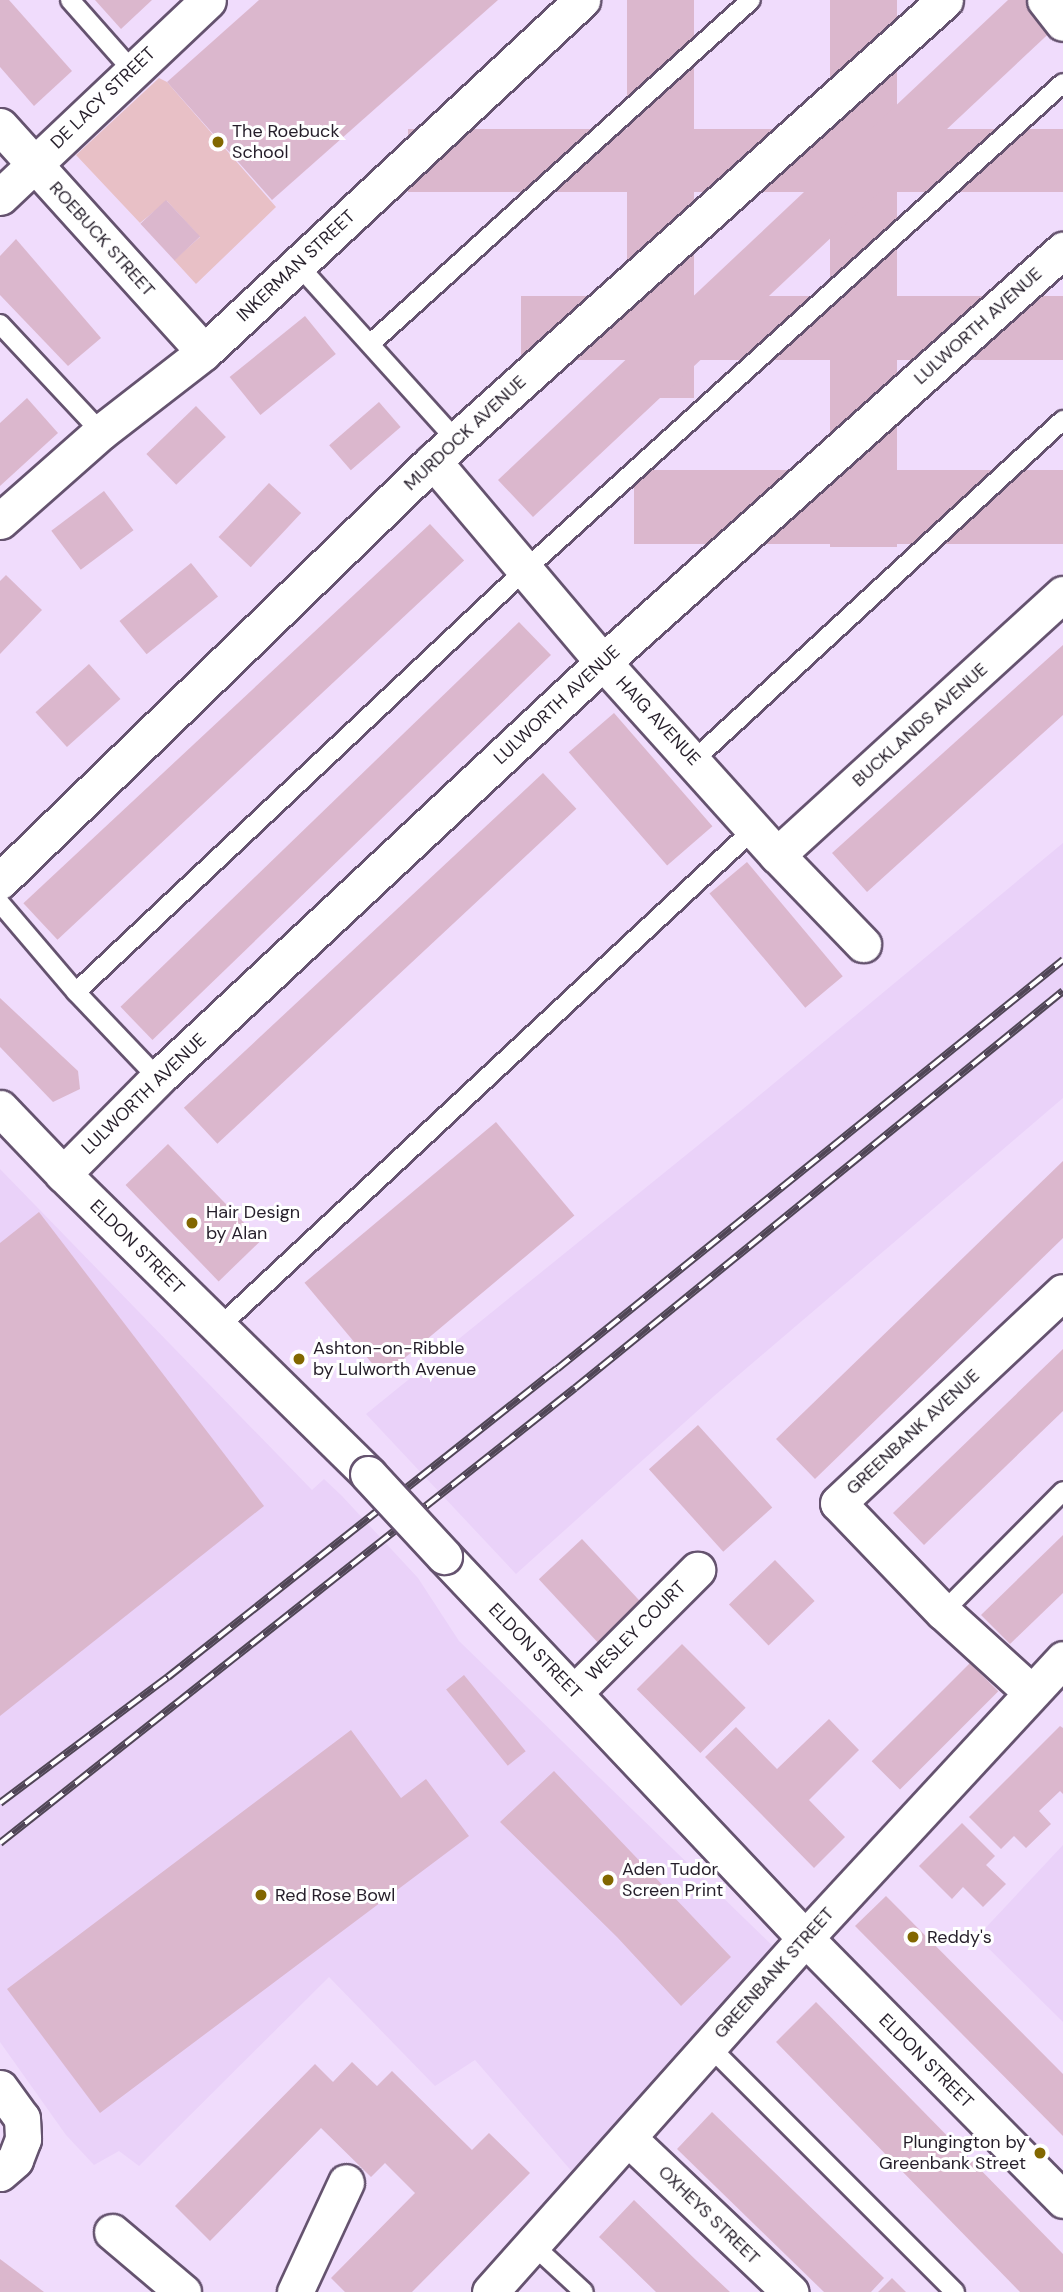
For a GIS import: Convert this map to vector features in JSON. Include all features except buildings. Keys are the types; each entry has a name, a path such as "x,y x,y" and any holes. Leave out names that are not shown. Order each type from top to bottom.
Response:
{"street":[{"name":"DE LACY STREET","path":"0,197 208,0"},
{"name":"INKERMAN STREET","path":"0,521 100,432 204,352 582,0"},
{"name":"MURDOCK AVENUE","path":"0,881 444,450 945,0"},
{"path":"1045,0 1063,23"},
{"name":"ROEBUCK STREET","path":"0,126 204,352"},
{"name":"LULWORTH AVENUE","path":"62,1174 158,1077 603,662 1063,250"},
{"name":"HAIG AVENUE","path":"444,450 527,569 603,662 777,855 863,944"},
{"name":"BUCKLANDS AVENUE","path":"777,855 1063,594"},
{"name":"ELDON STREET","path":"0,1108 62,1174 368,1474 805,1938 1063,2200"},
{"name":"GREENBANK AVENUE","path":"1052,1675 943,1612 838,1503 1063,1292"},
{"name":"WESLEY COURT","path":"575,1692 697,1570"},
{"name":"GREENBANK STREET","path":"491,2292 805,1938 1052,1675"},
{"path":"0,2088 22,2119 23,2138 15,2160 0,2173"},
{"name":"OXHEYS STREET","path":"628,2138 790,2292"},
{"path":"295,2292 346,2182"},
{"path":"112,2232 183,2292"}],"lane":[{"path":"70,0 132,70"},
{"path":"370,344 751,0"},
{"path":"76,992 527,569 1063,83"},
{"path":"298,265 370,344 444,450"},
{"path":"3,334 100,432"},
{"path":"694,760 1063,420"},
{"path":"218,1328 754,828"},
{"path":"0,903 76,992 158,1077"},
{"path":"943,1612 1063,1491"},
{"path":"709,2046 955,2292"},
{"path":"533,2245 584,2292"}],"shaded area":[{"path":"159,78 167,82 276,207 196,284 174,260 200,237 167,201 140,223 76,155"},
{"path":"1063,843 1063,1098 714,1396 516,1574 366,1414 743,1109"},
{"path":"0,1169 312,1490 324,1479 342,1496 418,1578 459,1641 778,1951 574,2174 475,2060 435,2086 329,1977 139,2166 119,2151 94,2165 66,2135 0,2042"},
{"path":"1063,1845 1063,2022 977,1937"}],"railway":[{"path":"0,1803 168,1677 557,1369 1063,960"},
{"path":"0,1843 575,1388 1063,991"}],"place":[{"name":"The Roebuck School","path":"218,142"},
{"name":"Hair Design by Alan","path":"192,1223"},
{"name":"Ashton-on-Ribble by Lulworth Avenue","path":"299,1359"},
{"name":"Aden Tudor Screen Print","path":"608,1880"},
{"name":"Red Rose Bowl","path":"261,1895"},
{"name":"Reddy's","path":"913,1937"},
{"name":"Plungington by Greenbank Street","path":"1040,2153"}]}
